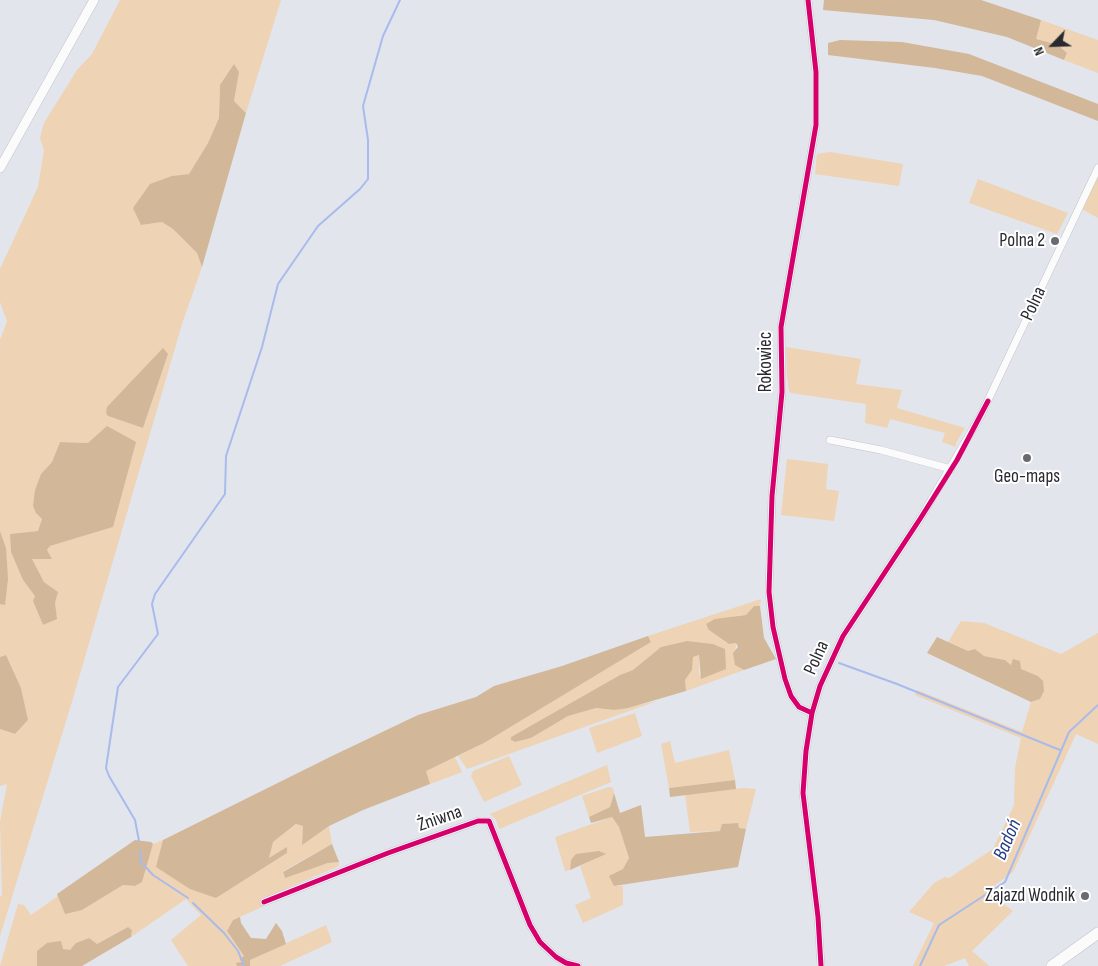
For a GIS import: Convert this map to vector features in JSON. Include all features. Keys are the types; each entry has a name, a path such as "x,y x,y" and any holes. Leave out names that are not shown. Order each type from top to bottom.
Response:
{"main road":[{"path":"1052,966 1098,933"}],"street":[{"path":"0,168 94,0"},
{"name":"Rokowiec","path":"808,0 816,72 816,125 781,327 782,392 772,496 769,592 773,627 785,679 791,696 799,706 812,713"},
{"name":"Polna","path":"821,966 816,900 803,793 806,750 812,713 820,686 843,636 881,581 951,469 1001,375 1098,168"},
{"path":"830,440 889,452 951,469"},
{"name":"Żniwna","path":"264,902 388,853 478,821 489,821 530,925 540,942 566,964 578,966"}],"shaded area":[{"path":"120,0 281,0 246,113 234,101 239,72 220,85 219,118 208,143 189,174 172,176 141,225 162,222 173,229 197,253 202,267 182,324 71,705 0,936 0,897 2,895 0,822 7,784 0,786 0,729 15,734 28,720 21,688 6,655 0,657 0,604 5,604 6,548 0,531 0,340 7,321 0,302 0,269 38,187 44,150 40,138 44,123 77,70 92,54","holes":["168,354 143,428 108,416","60,442 88,443 113,527 50,546 47,550 52,559 32,559 44,582 58,592 55,603 56,619 43,625 33,601 36,596 23,580 11,552 10,534 38,531 42,519 36,513 41,474 52,462"]},
{"path":"824,0 981,0 1041,20 1036,39 1058,45 1067,53 1064,60 1007,37 934,20 823,10"},
{"path":"1041,20 1098,40 1098,73 1064,60 1067,53 1058,45 1035,40"},
{"path":"840,40 902,42 969,54 1098,104 1098,121 982,76 935,68 828,55 828,43"},
{"path":"234,64 239,72 234,101 246,113 202,267 197,253 173,229 162,222 141,225 133,208 150,184 172,176 189,174 208,143 219,118 220,85"},
{"path":"830,152 903,164 899,186 815,174 817,154"},
{"path":"1098,175 1098,218 1082,209"},
{"path":"978,179 1068,213 1057,234 969,203"},
{"path":"786,347 861,359 856,384 902,390 897,408 965,428 956,443 956,447 942,442 945,433 890,419 887,428 865,423 866,404 791,393 787,376"},
{"path":"163,348 168,354 143,428 108,416 106,413 107,407"},
{"path":"107,426 136,442 113,527 50,546 47,550 52,559 32,559 44,582 58,592 55,603 57,619 43,625 33,601 35,596 23,580 11,552 10,534 38,531 42,519 36,513 33,506 35,490 41,474 52,462 60,442 88,443"},
{"path":"787,459 828,464 826,489 839,491 834,521 781,515"},
{"path":"0,531 6,548 8,579 5,605 0,604"},
{"path":"761,599 760,606 754,606 746,615 734,616 709,630 729,644 736,643 735,665 744,670 686,691 685,680 692,670 693,657 699,655 699,675 725,660 725,649 713,644 687,641 661,647 633,670 620,675 511,737 511,740 515,742 531,738 568,716 596,708 614,710 657,701 467,769 458,756 484,743 651,642 648,636"},
{"path":"754,606 760,606 764,638 776,659 744,670 735,665 733,653 738,647 736,643 729,644 709,630 706,624 715,619 746,615"},
{"path":"961,621 984,623 1061,654 1098,633 1098,744 1076,734 1013,872 987,891 1013,911 972,951 989,966 969,966 965,958 944,966 913,966 934,923 909,912 934,883 945,877 949,878 993,849 1014,805 1015,768 1021,738 915,695 917,690 1022,732 1031,702 1040,699 1038,676 1011,665 1005,660 984,656 975,649 968,651 948,642"},
{"path":"648,636 651,642 484,743 426,771 430,784 363,810 329,826 302,845 303,826 296,824 273,842 269,858 287,847 287,853 216,898 190,889 156,867 163,840 418,715 476,697 494,686 562,666"},
{"path":"937,637 968,651 975,649 984,656 1005,660 1011,665 1013,659 1020,661 1021,669 1038,676 1043,681 1044,691 1040,699 1031,702 927,653"},
{"path":"687,641 713,644 725,649 726,669 701,679 699,655 693,657 692,670 685,680 686,691 628,708 614,710 596,708 568,716 531,738 515,742 511,740 511,737 620,675 633,670 661,647"},
{"path":"6,655 21,688 28,720 15,734 0,729 0,657"},
{"path":"635,713 642,736 597,753 589,728"},
{"path":"670,741 675,763 729,750 735,780 669,788 661,744"},
{"path":"509,756 522,785 484,802 471,776 473,771"},
{"path":"455,757 462,772 430,784 425,771"},
{"path":"607,765 611,782 499,829 496,820 490,814"},
{"path":"735,780 736,789 670,797 669,788"},
{"path":"609,787 613,788 614,793 610,807 589,817 582,796"},
{"path":"743,788 756,789 746,829 739,828 738,823 723,824 720,831 690,832 685,794"},
{"path":"614,793 620,813 641,805 645,837 720,831 722,824 738,823 739,828 746,829 738,867 614,886 609,876 623,869 629,858 619,827 612,817 591,823 589,817 610,807"},
{"path":"612,817 619,827 629,858 614,886 623,886 623,905 583,923 575,905 591,898 580,866 605,854 571,860 570,870 565,871 555,837"},
{"path":"297,824 303,826 302,844 329,826 332,844 283,871 284,877 329,863 339,862 339,866 262,899 264,906 233,920 227,931 244,956 237,966 188,966 171,940 201,915 186,899 131,937 132,930 128,927 97,944 89,938 76,943 70,950 37,951 37,966 0,966 18,904 24,905 31,915 58,896 62,904 82,910 123,885 135,886 142,882 153,844 163,840 157,867 216,898 287,853 269,858 273,842"},
{"path":"135,840 151,842 153,844 142,882 135,886 123,885 82,910 65,914 57,894"},
{"path":"332,844 339,862 328,863 285,878 283,872"},
{"path":"599,851 606,854 570,870 571,860 576,854"},
{"path":"240,917 241,923 251,938 266,939 276,923 282,931 286,944 250,960 250,966 237,966 236,963 241,962 240,959 244,956 227,931 233,920"},
{"path":"326,925 332,942 280,966 250,966 250,960"},
{"path":"128,927 132,930 131,937 82,966 37,966 37,951 47,943 61,941 63,949 70,950 76,943 89,938 97,944"}],"waterway":[{"path":"139,841 135,820 106,768 118,687 158,634 152,604 155,594 225,494 226,456 262,347 278,284 318,226 360,189 368,179 368,140 363,106 383,36 400,0"},
{"path":"839,663 897,684 1060,750"},
{"name":"Badoń","path":"920,966 939,925 1005,882 1069,732 1098,705"},
{"path":"140,851 141,862 153,875 188,898"},
{"path":"193,903 224,933 238,951 244,966"}],"cycle path":[{"path":"808,0 816,72 816,125 781,327 782,392 772,496 769,592 773,627 785,679 791,696 799,707 812,713"},
{"path":"821,966 818,917 803,793 806,751 812,713 820,686 843,636 957,460 988,401"},
{"path":"264,902 388,853 478,821 489,821 530,925 540,942 556,957 566,963 578,966"}],"place":[{"name":"Polna 2","path":"1055,241"},
{"name":"Geo-maps","path":"1027,458"},
{"name":"Zajazd Wodnik","path":"1085,896"}]}
